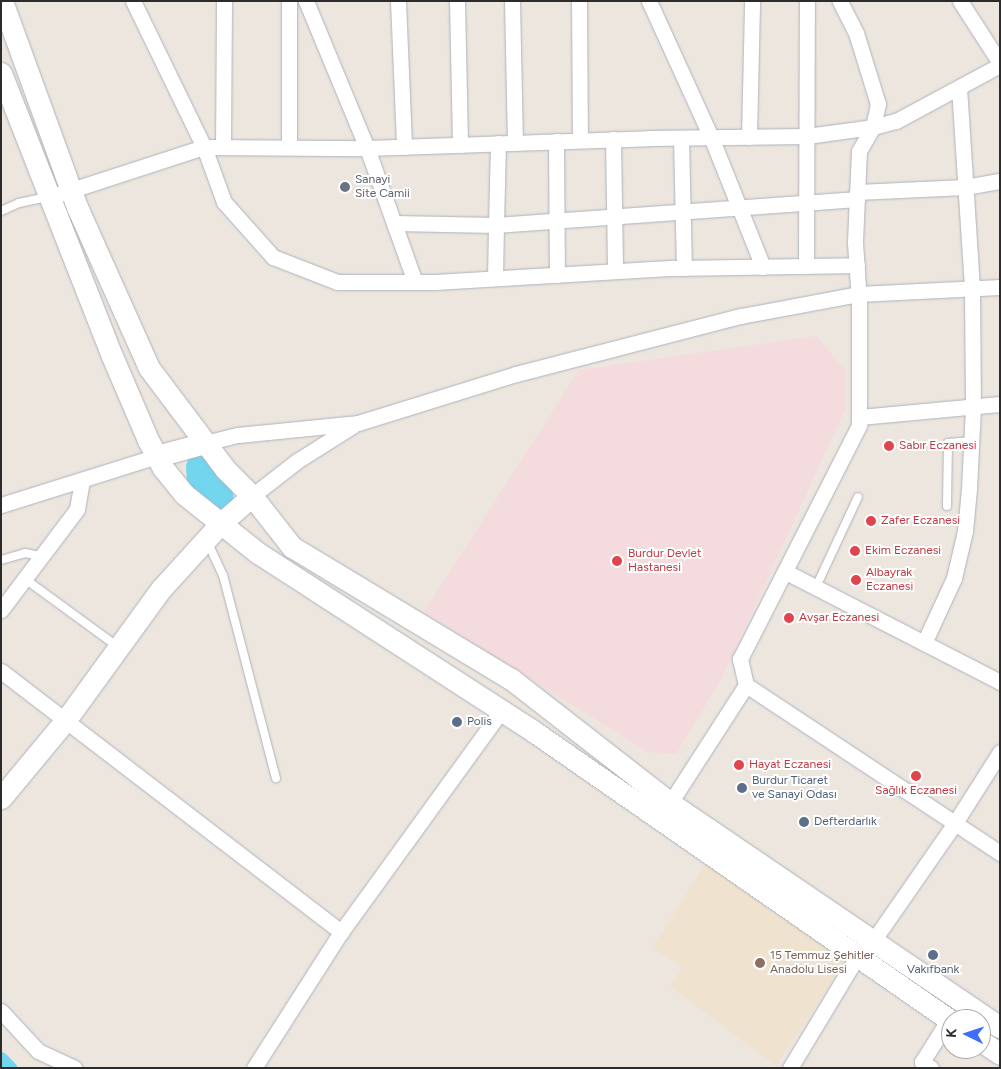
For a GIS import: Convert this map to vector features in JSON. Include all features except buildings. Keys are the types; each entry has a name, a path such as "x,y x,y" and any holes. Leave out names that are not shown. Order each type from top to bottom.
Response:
{"main road":[{"path":"2,1 71,190 149,368 205,443 252,496 292,547 511,679 670,803 1000,1027"},
{"path":"1,73 112,356 157,456 184,494 290,575 501,710 941,1014"},
{"path":"157,456 205,443"},
{"path":"1,798 64,721 161,589 221,523 252,496"}],"street":[{"path":"133,1 204,147 224,202 272,257 337,282 415,282 684,268 857,265"},
{"path":"223,147 224,1"},
{"path":"289,1 289,147"},
{"path":"306,1 367,148 415,282"},
{"path":"398,1 404,147"},
{"path":"457,1 460,145"},
{"path":"512,1 515,142"},
{"path":"579,1 580,140"},
{"path":"649,1 711,137 763,267"},
{"path":"749,137 752,1"},
{"path":"806,266 807,1"},
{"path":"840,1 856,34 878,104 873,128 859,151 857,196 859,425 740,660 746,685 1000,853"},
{"path":"50,197 204,147 367,148 613,139 807,136 873,128 896,121 1000,64 960,1"},
{"path":"924,643 954,578 961,554 968,510 974,407 972,288 959,87"},
{"path":"681,138 684,268"},
{"path":"613,139 615,272"},
{"path":"556,141 556,275"},
{"path":"495,278 498,143"},
{"path":"394,223 496,224 807,203 857,196 965,187 1000,181"},
{"path":"205,443 238,435 358,423 516,374 732,318 858,294 1000,287"},
{"path":"859,417 1000,404"},
{"path":"252,496 297,461 358,423"},
{"path":"1,505 157,456"},
{"path":"1,610 77,509 82,480"},
{"path":"786,572 1000,682"},
{"path":"1,671 341,932"},
{"path":"670,803 746,685"},
{"path":"254,1068 341,932 501,710"},
{"path":"790,1068 857,957 873,941 955,823 1000,752"},
{"path":"1,1011 38,1051 74,1068"},
{"path":"923,1066 941,1035"}],"lane":[{"path":"1,211 19,203 50,197"},
{"path":"947,506 948,443 972,441"},
{"path":"816,587 858,497"},
{"path":"206,540 223,575 276,778"},
{"path":"1,560 19,553 41,556"},
{"path":"25,579 118,648"}],"shaded area":[{"name":"Burdur Devlet Hastanesi","path":"817,336 845,370 845,410 721,680 676,754 647,752 424,612 579,370"},
{"name":"15 Temmuz Şehitler Anadolu Lisesi","path":"706,863 846,959 776,1066 670,986 683,967 652,948"}],"water":[{"path":"198,455 207,457 233,493 234,505 217,514 187,484 186,465 189,458"}],"waterway":[{"path":"1,1059 10,1068"}],"place":[{"name":"Sanayi Site Camii","path":"345,187"},
{"name":"Sabır Eczanesi","path":"889,446"},
{"name":"Zafer Eczanesi","path":"871,521"},
{"name":"Ekim Eczanesi","path":"855,551"},
{"name":"Burdur Devlet Hastanesi","path":"617,561"},
{"name":"Albayrak Eczanesi","path":"856,580"},
{"name":"Avşar Eczanesi","path":"789,618"},
{"name":"Polis","path":"457,722"},
{"name":"Hayat Eczanesi","path":"739,765"},
{"name":"Sağlık Eczanesi","path":"916,776"},
{"name":"Burdur Ticaret ve Sanayi Odası","path":"742,788"},
{"name":"Defterdarlık","path":"804,822"},
{"name":"Vakıfbank","path":"933,955"},
{"name":"15 Temmuz Şehitler Anadolu Lisesi","path":"760,963"}]}
